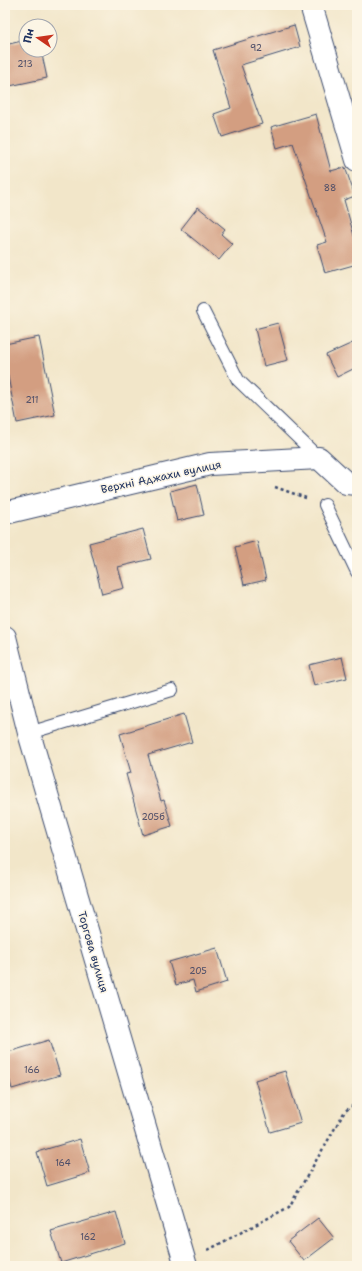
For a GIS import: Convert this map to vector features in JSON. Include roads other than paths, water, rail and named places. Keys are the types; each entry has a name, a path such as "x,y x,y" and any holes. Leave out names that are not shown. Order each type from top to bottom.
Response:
{"street":[{"path":"311,5 357,160"},
{"path":"319,458 346,483 357,484"},
{"name":"Верхні Аджахи вулиця","path":"5,513 210,464 319,458"},
{"name":"Торгова вулиця","path":"5,637 28,733 186,1264"}],"lane":[{"path":"203,311 238,380 319,458"},
{"path":"325,505 357,572"},
{"path":"28,733 172,690"}]}
